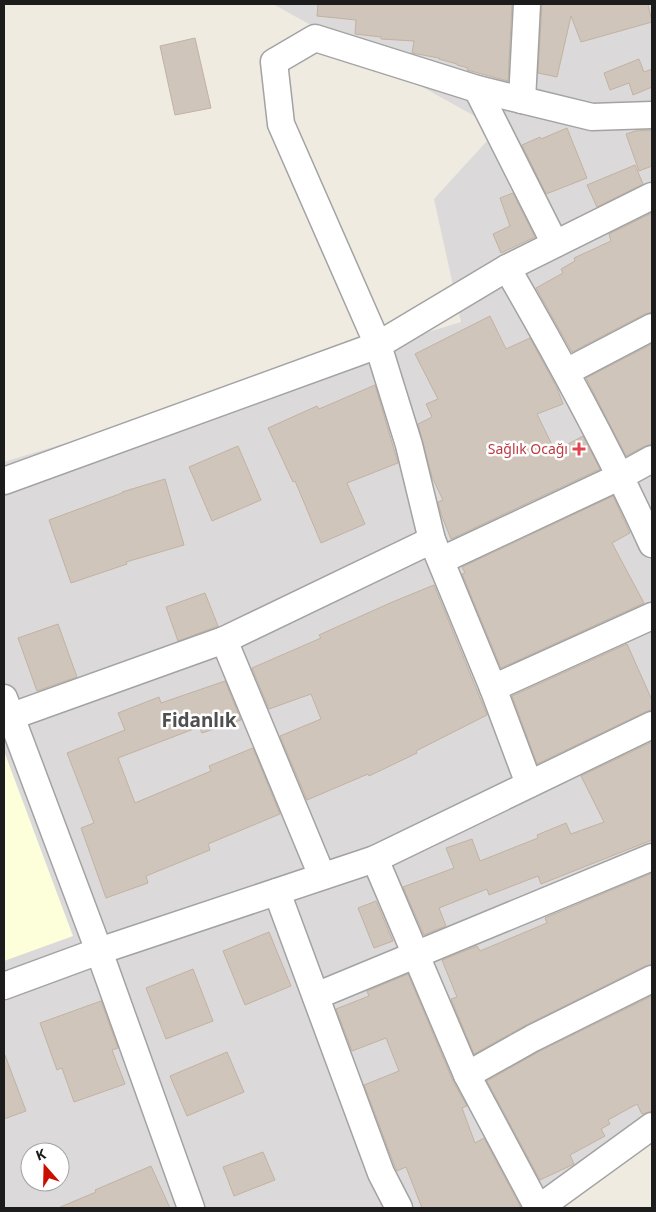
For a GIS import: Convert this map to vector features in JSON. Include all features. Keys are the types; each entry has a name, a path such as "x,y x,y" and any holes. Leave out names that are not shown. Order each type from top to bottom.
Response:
{"street":[{"path":"522,100 527,4"},
{"path":"529,784 493,688 437,550 409,445 378,345 282,124 274,62 315,38 477,88 592,117 652,115"},
{"path":"477,88 555,244"},
{"path":"4,482 378,345 507,268 652,196"},
{"path":"507,268 566,372 621,476 652,544"},
{"path":"566,372 652,327"},
{"path":"185,1206 99,950 6,711 224,640 437,550 621,476 652,459"},
{"path":"493,688 652,616"},
{"path":"224,640 322,876"},
{"path":"4,986 99,950 375,859 652,725"},
{"path":"316,996 652,857"},
{"path":"375,859 467,1075 538,1208 652,1126"},
{"path":"277,892 381,1173 399,1208"},
{"path":"467,1075 533,1038 652,979"}],"shaded area":[{"path":"273,4 652,4 652,1132 545,1208 4,1208 4,462 461,322 434,199 498,129"},
{"path":"4,751 73,936 4,961"}],"building":[{"path":"318,4 512,4 508,81 467,70 468,68 439,58 412,53 414,41 381,39 381,37 355,34 356,20 317,16"},
{"path":"542,4 648,4 652,22 581,42 571,16 557,77 538,73"},
{"path":"195,38 211,108 175,115 160,46"},
{"path":"639,59 644,72 652,69 652,87 633,95 629,83 610,90 604,73"},
{"path":"567,128 587,178 546,194 522,145"},
{"path":"652,130 652,166 639,171 626,134 635,131"},
{"path":"635,165 643,184 597,207 587,185"},
{"path":"513,193 535,237 501,253 493,234 510,226 500,198"},
{"path":"652,213 652,312 572,352 536,288 563,273 561,269 575,261 574,258 611,241 609,234"},
{"path":"490,316 506,349 530,338 557,388 563,404 537,414 555,451 583,436 600,469 451,539 438,502 443,500 432,477 418,424 432,417 426,404 438,399 415,354"},
{"path":"652,344 652,444 626,456 586,378"},
{"path":"375,385 398,463 347,483 365,524 321,543 295,481 293,482 268,428 317,406 319,409"},
{"path":"238,446 261,500 212,521 189,467"},
{"path":"165,479 184,545 126,562 127,564 71,583 49,520 122,492"},
{"path":"613,496 630,533 612,543 644,603 501,668 462,574 465,573 462,567"},
{"path":"434,585 487,715 416,751 417,753 369,776 368,774 307,800 280,736 321,719 311,694 269,709 252,668 321,638 319,635"},
{"path":"205,593 218,626 178,641 166,607"},
{"path":"58,624 77,677 37,691 18,638"},
{"path":"627,644 652,700 652,710 537,764 512,696"},
{"path":"225,681 241,720 202,733 199,727 118,758 135,803 211,771 209,766 253,748 280,814 208,844 210,850 146,876 148,883 106,898 81,828 94,823 67,753 125,730 118,713 159,697 161,703"},
{"path":"652,742 652,840 541,884 538,876 489,895 487,889 439,908 446,926 424,935 403,887 454,868 446,848 472,839 480,861 538,838 537,835 566,823 571,834 604,822 581,776"},
{"path":"652,873 652,964 526,1025 474,1054 451,999 457,997 442,960 477,946 480,951 547,923 545,918"},
{"path":"376,901 393,941 374,948 358,908"},
{"path":"269,932 291,986 245,1005 223,951"},
{"path":"193,969 213,1021 166,1039 146,988"},
{"path":"408,974 453,1081 467,1106 462,1108 475,1143 484,1138 521,1208 422,1208 406,1167 397,1171 395,1167 364,1085 399,1071 386,1038 352,1051 336,1009 369,996 367,991"},
{"path":"652,996 652,1111 642,1114 637,1104 608,1120 610,1124 601,1129 605,1136 570,1155 574,1164 540,1180 487,1081 540,1051"},
{"path":"101,1001 118,1048 112,1050 125,1084 74,1102 62,1068 57,1070 40,1023"},
{"path":"227,1052 244,1092 187,1116 170,1076"},
{"path":"4,1056 26,1111 4,1119"},
{"path":"263,1152 275,1180 234,1196 223,1167"},
{"path":"151,1166 170,1208 58,1208 96,1192 95,1190"}],"place":[{"name":"Sağlık Ocağı","path":"579,449"}],"district":[{"name":"Fidanlık","path":"199,720"}]}
